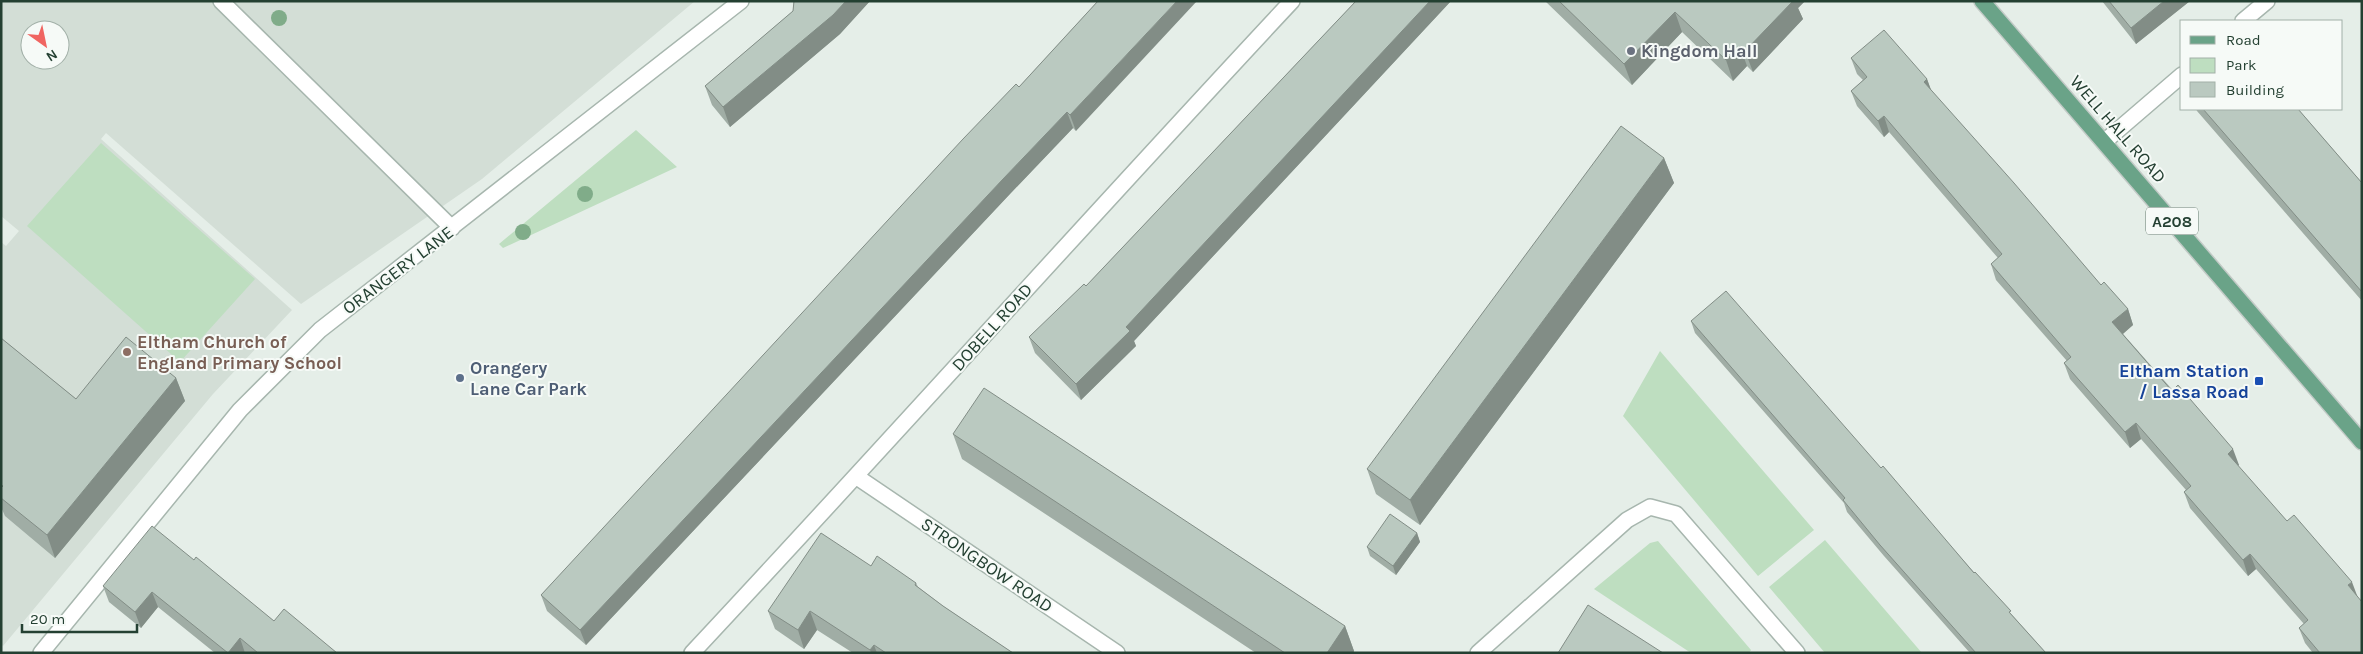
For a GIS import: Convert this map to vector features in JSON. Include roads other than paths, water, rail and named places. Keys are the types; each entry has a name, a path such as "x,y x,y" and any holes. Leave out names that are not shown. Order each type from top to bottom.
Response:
{"main road":[{"name":"WELL HALL ROAD","path":"1982,1 2362,442"}],"street":[{"path":"221,1 452,228"},
{"name":"ORANGERY LANE","path":"41,653 240,410 320,330 741,1"},
{"name":"DOBELL ROAD","path":"692,653 857,477 1085,223 1292,1"},
{"path":"2245,20 2266,1"},
{"path":"2104,142 2180,77"},
{"name":"STRONGBOW ROAD","path":"857,477 1117,653"},
{"path":"1478,653 1626,520 1650,507 1676,514 1797,653"}],"place":[{"name":"Kingdom Hall","path":"1631,51"},
{"name":"Eltham Church of England Primary School","path":"127,352"},
{"name":"Orangery Lane Car Park","path":"460,378"},
{"name":"Eltham Station / Lassa Road","path":"2259,381"}]}
